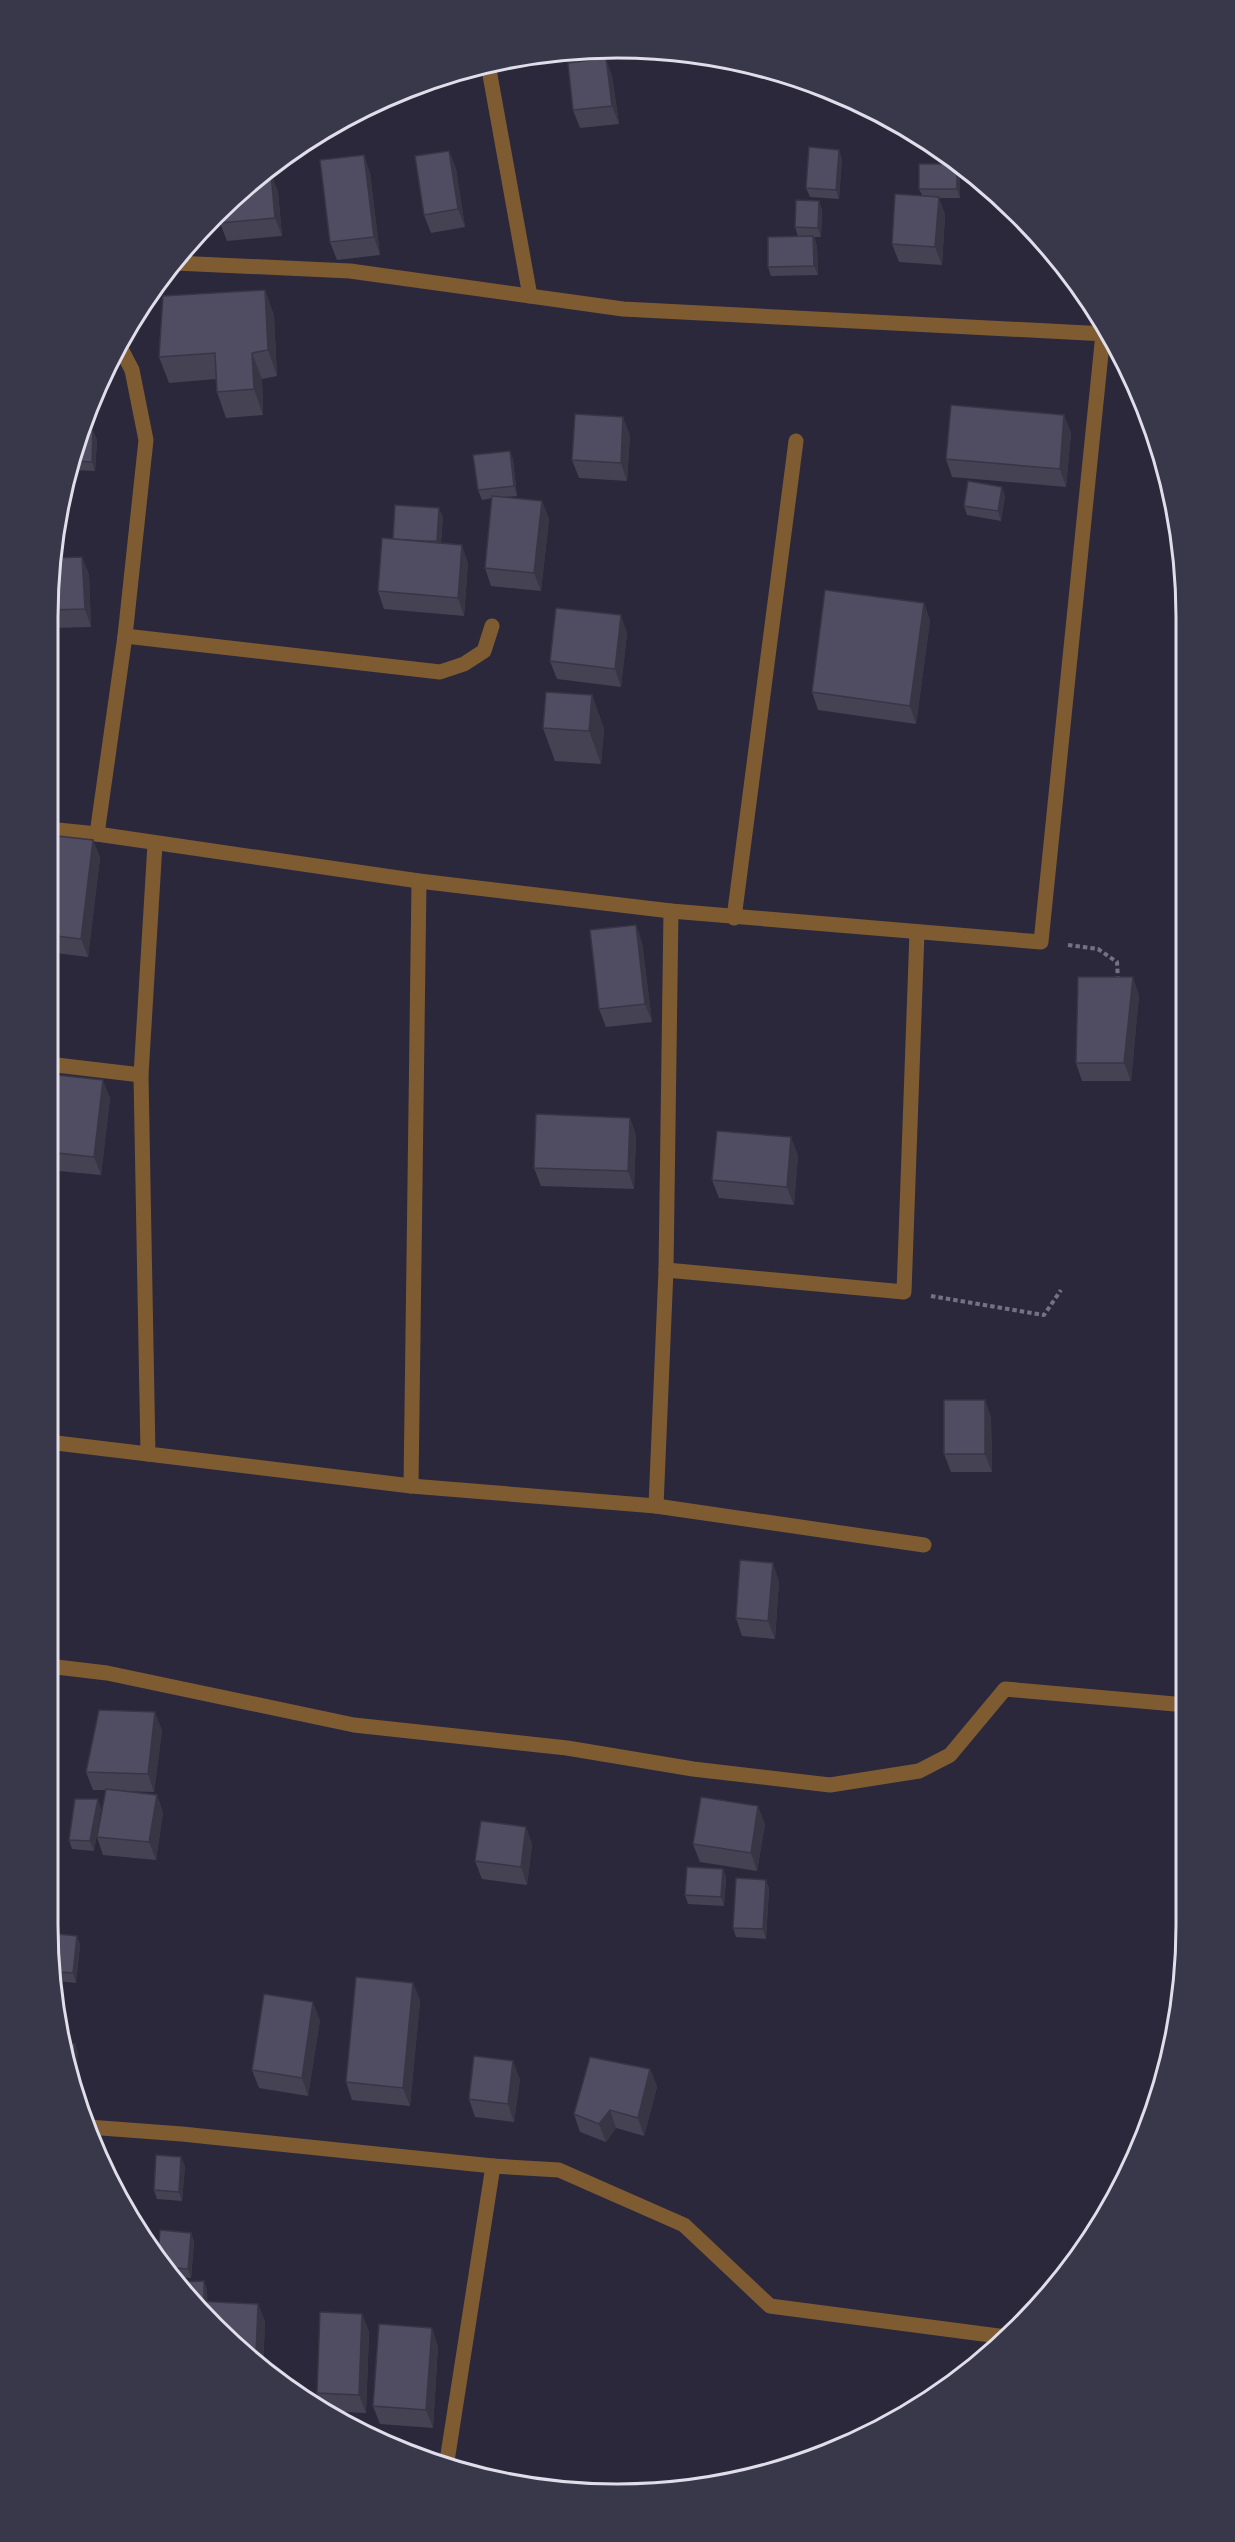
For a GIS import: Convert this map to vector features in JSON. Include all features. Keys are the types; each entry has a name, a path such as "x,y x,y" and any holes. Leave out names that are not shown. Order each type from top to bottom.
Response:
{"street":[{"path":"491,73 530,296"},
{"path":"185,263 350,271 623,309 1099,334"},
{"path":"58,830 418,881 671,911 1041,942 1104,342"},
{"path":"97,834 125,636 146,440 132,370 124,354"},
{"path":"734,918 796,441"},
{"path":"125,636 440,672 464,664 484,651 492,627"},
{"path":"148,1454 141,1075 155,844"},
{"path":"411,1486 418,881"},
{"path":"656,1506 666,1270 671,911"},
{"path":"666,1270 904,1292 917,932"},
{"path":"58,1065 141,1075"},
{"path":"58,1443 411,1486 656,1506 924,1545"},
{"path":"58,1667 107,1673 354,1725 567,1748 693,1769 830,1785 919,1771 950,1755 1005,1689 1176,1704"},
{"path":"97,2128 182,2134 493,2166 559,2170 684,2225 770,2306 996,2336"},
{"path":"448,2457 493,2166"}],"path":[{"path":"1041,942 1098,949 1117,962 1118,983"},
{"path":"904,1292 1044,1315 1061,1290"}],"building":[{"path":"606,59 612,106 573,110 568,63"},
{"path":"809,147 839,150 836,190 806,188"},
{"path":"449,151 458,209 424,215 415,156"},
{"path":"364,155 374,237 330,242 320,160"},
{"path":"919,164 944,164 957,173 957,189 919,189"},
{"path":"271,179 275,218 221,223"},
{"path":"895,194 939,197 935,247 892,244"},
{"path":"796,200 819,201 818,228 795,227"},
{"path":"813,236 814,266 768,267 768,237"},
{"path":"265,290 268,350 252,353 254,389 217,392 215,353 159,357 163,296"},
{"path":"951,405 1064,415 1060,469 946,459"},
{"path":"575,414 623,417 621,463 572,460"},
{"path":"91,431 93,431 92,462 81,461"},
{"path":"510,451 514,486 478,490 473,455"},
{"path":"968,481 1002,487 998,511 964,506"},
{"path":"492,496 542,501 534,573 485,568"},
{"path":"395,505 439,508 437,541 393,539"},
{"path":"382,538 462,545 458,598 378,591"},
{"path":"82,557 85,609 58,610 62,558"},
{"path":"825,590 924,603 910,706 812,692"},
{"path":"556,608 621,615 615,669 550,661"},
{"path":"546,692 592,695 589,731 543,728"},
{"path":"58,836 93,840 81,939 58,936"},
{"path":"636,925 645,1004 599,1009 590,930"},
{"path":"1078,977 1133,977 1124,1063 1076,1063"},
{"path":"58,1075 103,1080 94,1157 58,1153"},
{"path":"536,1114 630,1118 628,1171 534,1168"},
{"path":"717,1131 791,1137 787,1187 712,1180"},
{"path":"944,1400 985,1400 985,1454 944,1454"},
{"path":"740,1560 773,1563 768,1621 736,1618"},
{"path":"99,1710 155,1712 148,1774 86,1772"},
{"path":"106,1789 157,1795 149,1842 97,1837"},
{"path":"701,1797 758,1806 751,1853 693,1844"},
{"path":"75,1799 98,1799 90,1841 69,1840"},
{"path":"481,1821 526,1827 521,1867 475,1861"},
{"path":"687,1867 723,1869 721,1897 685,1895"},
{"path":"736,1878 766,1880 763,1929 733,1928"},
{"path":"59,1934 77,1936 73,1973 61,1972"},
{"path":"356,1977 413,1983 403,2088 346,2082"},
{"path":"264,1994 313,2002 302,2078 252,2070"},
{"path":"474,2056 513,2061 508,2104 469,2099"},
{"path":"590,2057 650,2069 638,2118 610,2110 599,2124 574,2114"},
{"path":"156,2155 181,2157 179,2192 154,2190"},
{"path":"160,2230 191,2233 188,2269 176,2268 159,2244"},
{"path":"204,2281 204,2301 197,2293 188,2282"},
{"path":"205,2302 258,2304 256,2351"},
{"path":"320,2312 362,2314 359,2395 317,2393"},
{"path":"379,2324 432,2328 426,2410 373,2406"}]}
